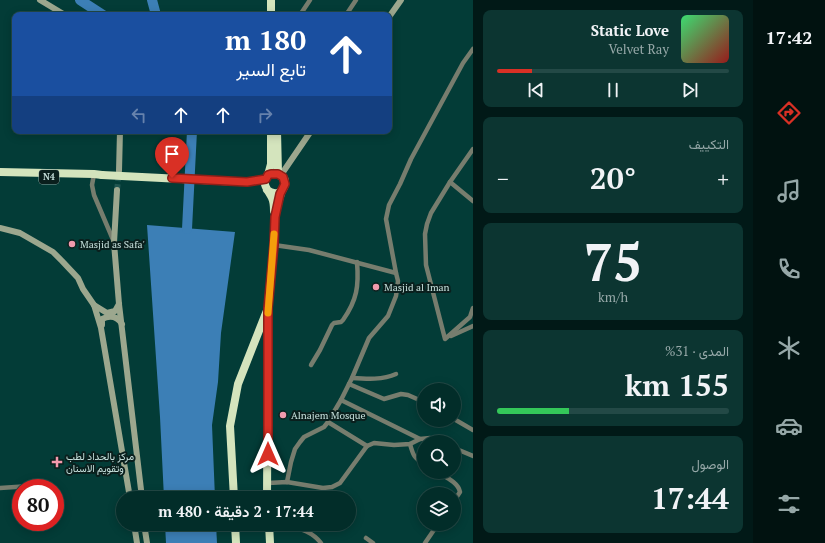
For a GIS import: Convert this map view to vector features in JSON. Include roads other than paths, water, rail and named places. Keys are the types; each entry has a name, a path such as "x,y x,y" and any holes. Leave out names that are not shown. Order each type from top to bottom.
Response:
{"highway":[{"path":"271,0 271,12"},
{"path":"267,491 268,308 275,217 274,203 264,184 271,164 271,134"},
{"path":"275,217 285,184 285,180 279,174 277,134"},
{"name":"N4","path":"0,172 97,175"},
{"path":"97,175 244,182 267,177 275,173 279,174"},
{"name":"N4","path":"0,176 97,175"},
{"path":"244,182 267,189 273,193 277,193 282,190"},
{"path":"234,491 230,426 238,384 268,308"},
{"path":"235,531 236,543"},
{"path":"269,531 270,543"}],"main road":[{"path":"40,0 60,12"},
{"path":"392,13 401,0"},
{"path":"119,171 120,134"},
{"path":"279,174 309,134"},
{"path":"117,190 114,243 119,304 141,491"},
{"path":"0,228 20,233 53,252 78,278 83,289 94,305 101,328 129,491"},
{"path":"94,305 107,313 115,311 119,304"},
{"path":"101,328 102,319 110,316 118,318 122,325"},
{"path":"135,531 137,543"},
{"path":"145,531 147,543"}],"street":[{"path":"302,12 310,0"},
{"path":"348,12 356,0"},
{"path":"287,482 295,449 304,437 324,427 328,422 352,378 369,338 388,316 396,296 398,281 386,219 389,205 411,159 463,63 473,49"},
{"path":"445,339 426,265 425,234 431,213 473,149"},
{"path":"97,175 92,185 94,195 114,243"},
{"path":"450,182 473,201"},
{"path":"274,245 309,250 396,273"},
{"path":"311,365 334,323 341,322 343,320 354,301 358,284 357,262"},
{"path":"445,339 470,317 473,308"},
{"path":"445,339 473,326"},
{"path":"352,378 381,378 396,374"},
{"path":"349,384 384,399 400,394 408,395 417,399"},
{"path":"341,400 417,438"},
{"path":"328,422 367,446"},
{"path":"461,423 473,430"},
{"path":"268,483 287,482 323,488 332,487 340,483 367,446 374,444 410,444 417,440"},
{"path":"410,444 412,454 417,459"},
{"path":"461,451 473,456"},
{"path":"448,479 458,487"},
{"path":"0,488 12,487"},
{"path":"306,531 321,543"},
{"path":"425,543 433,531"},
{"path":"366,538 374,543"}],"water":[{"path":"147,225 235,232 221,333 218,382 212,425 215,491 164,491"},
{"path":"165,531 216,531 217,543 166,543"}],"waterway":[{"path":"80,0 98,12"},
{"path":"152,0 155,12"},
{"path":"187,229 192,134"}],"tunnel":[{"path":"117,190 119,173"}],"place":[{"name":"Masjid as Safa'","path":"72,244"},
{"name":"Masjid al Iman","path":"376,287"},
{"name":"Alnajem Mosque","path":"283,415"},
{"name":"مركز بالحداد لطب وتقويم الاسنان","path":"57,462"}]}
